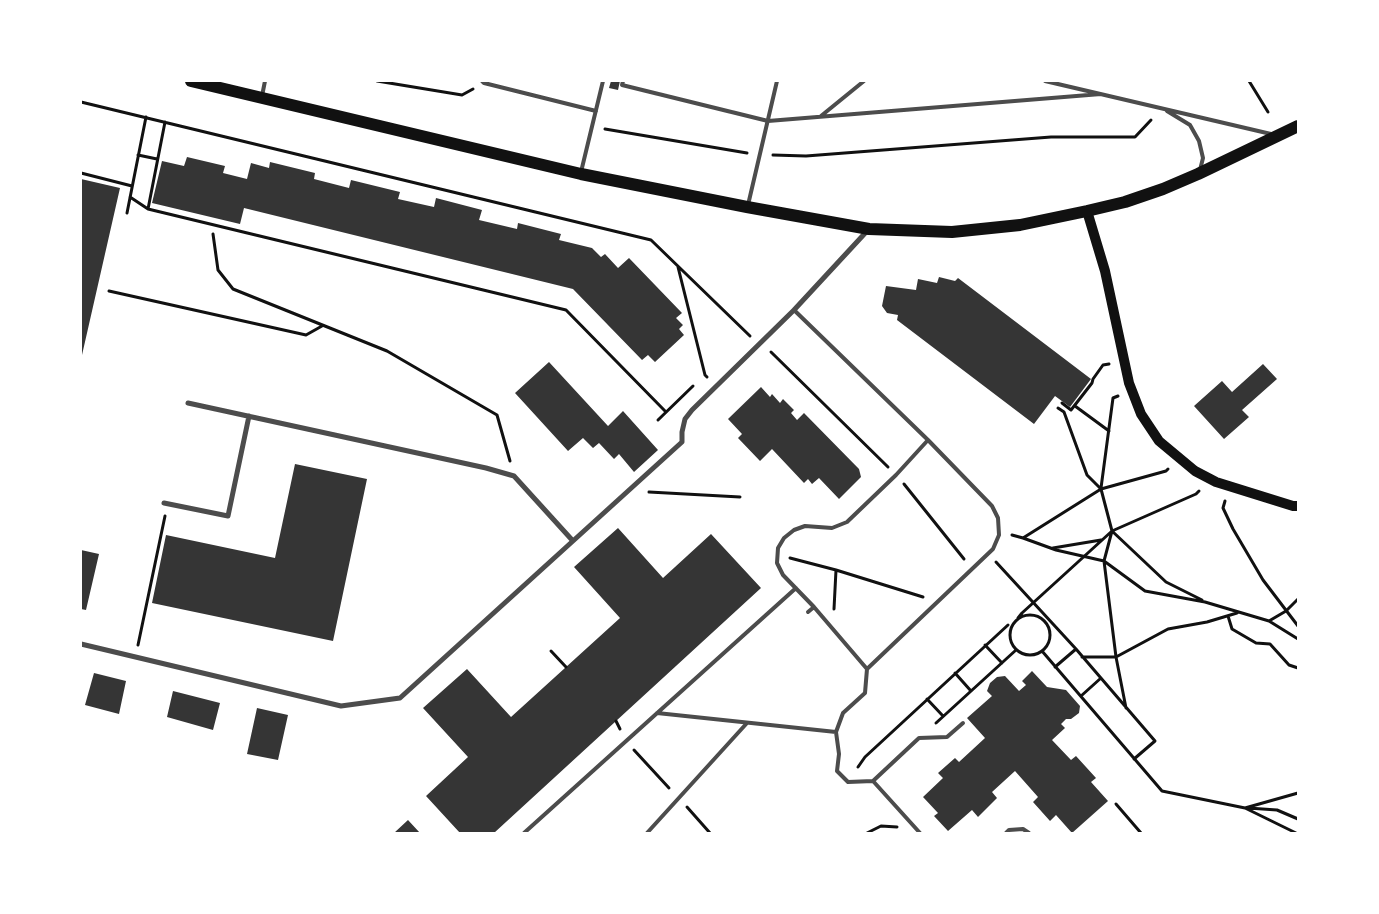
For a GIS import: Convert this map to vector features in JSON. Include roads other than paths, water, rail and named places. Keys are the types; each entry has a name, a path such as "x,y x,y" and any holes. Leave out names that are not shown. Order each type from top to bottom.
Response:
{"main road":[{"path":"191,81 581,174 747,208 869,229 952,232 1020,225 1087,211 1124,202 1163,189 1298,126"},
{"path":"1087,211 1105,271 1129,383 1141,414 1159,441 1195,471 1208,478 1230,487 1298,506"}],"street":[{"path":"81,644 341,706 400,698 682,442 685,419 692,410 794,310 869,229"},
{"path":"188,402 486,468 514,476 573,541"},
{"path":"166,503 228,516 249,416"}],"lane":[{"path":"261,98 265,81"},
{"path":"581,174 602,81"},
{"path":"623,81 622,85 768,121 1101,94"},
{"path":"747,208 778,81"},
{"path":"821,116 864,81"},
{"path":"1045,81 1278,136"},
{"path":"483,82 596,112"},
{"path":"1162,108 1190,125 1199,141 1204,158 1198,174"},
{"path":"794,310 928,440 992,506 998,518 999,532 994,549 867,669 865,693 843,713 836,732 839,754 837,771 848,782 873,781 919,738 947,737 963,723"},
{"path":"867,669 779,569 776,553 784,538 794,530 805,526 832,528 847,522 896,475 928,440"},
{"path":"524,833 796,588"},
{"path":"808,612 814,607"},
{"path":"657,713 836,732"},
{"path":"647,833 747,722"},
{"path":"873,781 920,833"},
{"path":"1006,833 1009,830 1023,829 1029,833"}]}
